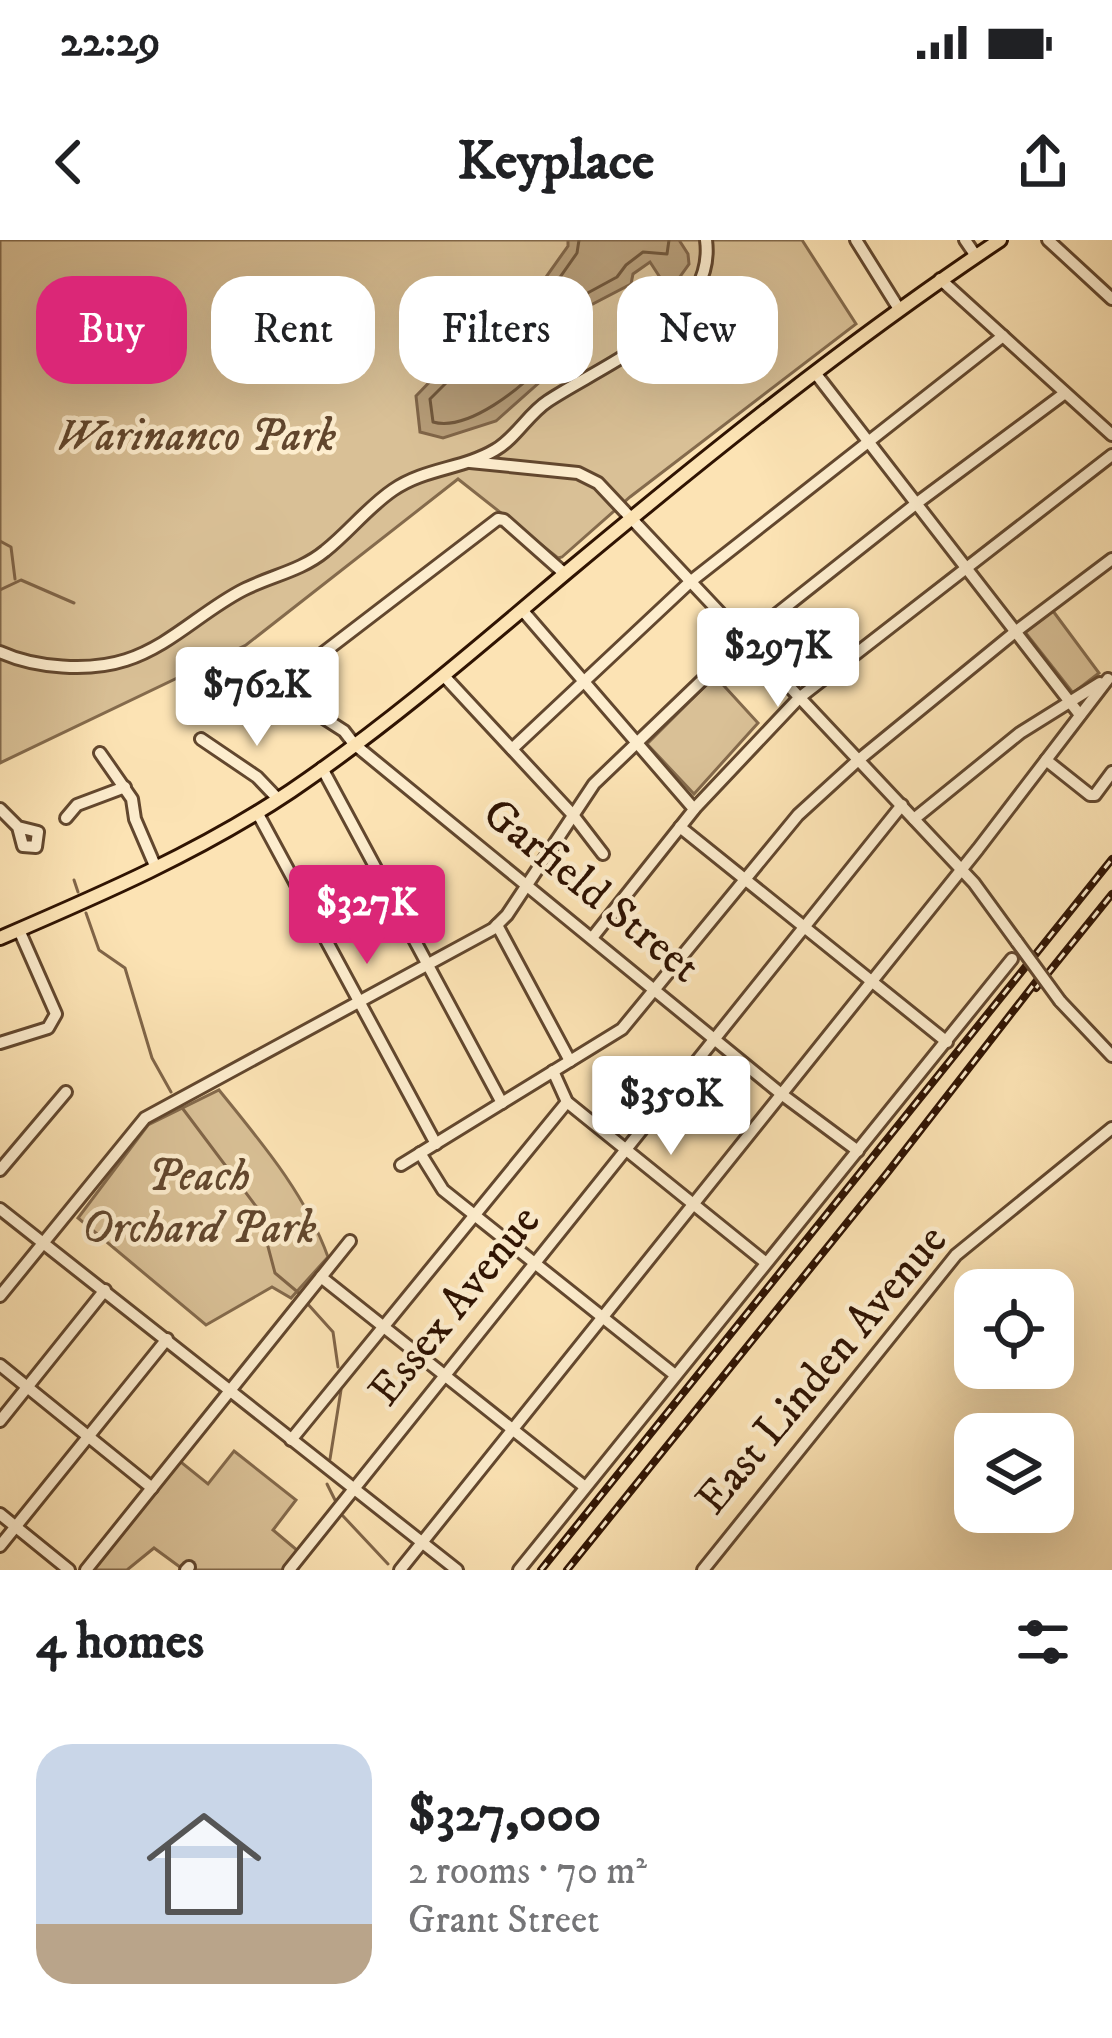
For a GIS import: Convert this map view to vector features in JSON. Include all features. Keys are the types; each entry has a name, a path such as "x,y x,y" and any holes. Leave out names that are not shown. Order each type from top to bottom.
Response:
{"main road":[{"path":"0,938 156,868 278,799 444,676 870,331 1000,240"}],"street":[{"path":"0,652 18,660 86,666 120,662 151,651 240,591 324,553 392,490 439,467 495,450 550,400 627,355 677,314 695,290 705,267 706,240"},
{"path":"856,240 899,309"},
{"path":"965,240 976,256"},
{"path":"1048,240 1112,299"},
{"path":"940,279 1112,436"},
{"path":"512,749 690,582 1003,336"},
{"path":"816,374 1080,716"},
{"path":"0,1296 145,1118 497,925 594,784 744,640 917,502 1065,393"},
{"path":"516,433 516,454 529,470"},
{"path":"592,938 694,809 799,698 1112,454"},
{"path":"466,461 589,477 960,869 1060,1001 1112,1056"},
{"path":"276,689 498,520 504,520 565,574"},
{"path":"401,1165 622,1029 798,815 1015,632 1112,560"},
{"path":"523,611 694,809"},
{"name":"Garfield Street","path":"252,672 344,731 354,744 782,1094 858,1150"},
{"path":"444,676 573,815 603,854"},
{"path":"914,819 1020,733 1110,677"},
{"path":"400,1570 1110,677"},
{"path":"201,739 257,777 278,799"},
{"path":"100,754 125,787 156,868"},
{"path":"1046,760 1090,795 1095,795 1112,772"},
{"path":"322,768 502,1103"},
{"path":"66,818 77,806 125,787"},
{"name":"Essex Avenue","path":"289,1570 902,806"},
{"path":"0,809 18,827"},
{"path":"257,812 436,1144"},
{"path":"680,827 946,1042"},
{"path":"497,925 570,1061"},
{"path":"0,1042 48,1028 56,1015 19,930"},
{"path":"519,1570 1012,959"},
{"path":"553,1071 568,1102 765,1262"},
{"path":"0,1170 66,1092"},
{"path":"291,1439 568,1102"},
{"name":"East Linden Avenue","path":"703,1570 956,1255 1112,1128"},
{"path":"420,1154 443,1190 675,1375"},
{"path":"0,1209 457,1570"},
{"path":"86,1570 350,1240"},
{"path":"322,1277 585,1487"},
{"path":"0,1421 105,1291"},
{"path":"0,1546 167,1339"},
{"path":"0,1365 152,1488"},
{"path":"0,1514 69,1570"}],"green space":[{"name":"Warinanco Park","path":"0,240 802,240 856,324 778,384 778,276 617,276 617,384 778,384 630,497 562,557 458,479 246,645 0,763"},
{"path":"1053,611 1099,673 1073,693 1025,632"},
{"path":"715,676 758,723 694,794 647,744"},
{"name":"Peach Orchard Park","path":"219,1090 294,1190 328,1257 291,1298 272,1287 206,1325 78,1218 148,1125"},
{"path":"234,1451 296,1500 273,1530 304,1556 293,1570 184,1570 154,1548 127,1570 85,1570 176,1458 208,1484"}],"water":[{"path":"568,240 679,240 689,264 680,276 659,276 650,262 633,276 617,276 617,291 593,304 593,276 547,276"},
{"path":"428,384 538,384 496,421 443,438 420,432 416,396"}],"waterway":[{"path":"0,541 11,547 15,579"},
{"path":"0,590 21,580 74,603"},
{"path":"74,880 78,892"},
{"path":"86,913 99,950 125,968 152,1058 171,1092"},
{"path":"180,1105 258,1209 275,1273 300,1294"},
{"path":"306,1302 333,1332 338,1367"},
{"path":"330,1459 341,1390"},
{"path":"327,1484 335,1500"},
{"path":"343,1516 388,1564"}],"railway":[{"path":"541,1570 1112,859"},
{"path":"1036,988 1112,894"},
{"path":"567,1570 1042,974"}]}
